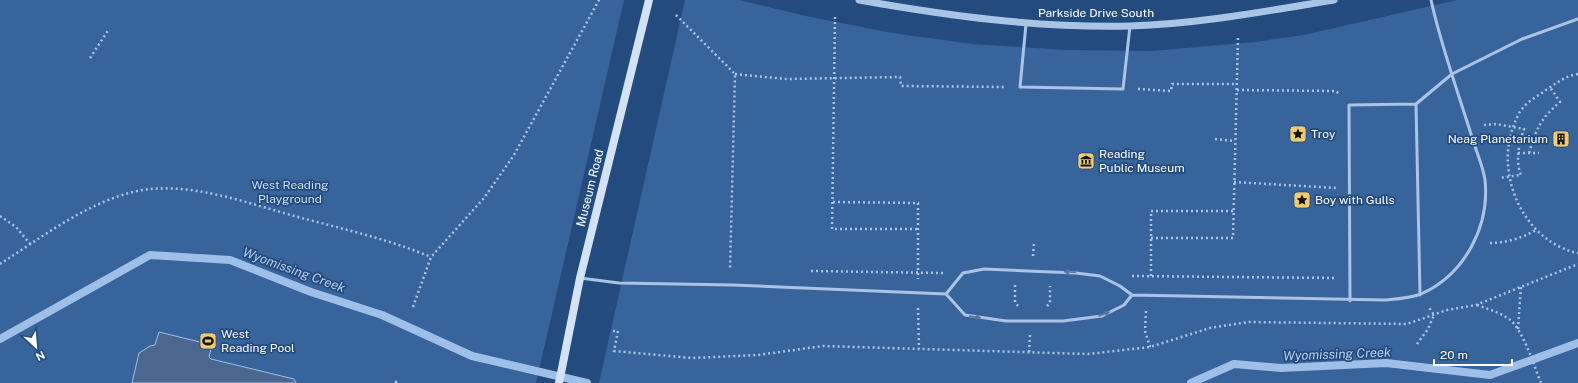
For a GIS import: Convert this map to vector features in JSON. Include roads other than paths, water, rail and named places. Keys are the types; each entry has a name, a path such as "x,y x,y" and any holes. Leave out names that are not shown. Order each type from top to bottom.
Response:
{"main road":[{"name":"Museum Road","path":"559,383 580,278 650,0"}],"street":[{"name":"Parkside Drive South","path":"859,0 942,15 1026,24 1130,26 1218,19 1334,0"}],"lane":[{"path":"946,294 963,273 984,269 1076,272 1100,276 1120,286 1132,295 1350,301 1385,300 1420,295 1443,281 1460,266 1473,243 1484,214 1485,180 1431,0"},
{"path":"1350,301 1349,105 1416,104 1452,74 1522,39 1578,19"},
{"path":"1026,24 1020,87 1123,88 1130,26"},
{"path":"1416,104 1420,295"},
{"path":"580,278 619,283 733,285 946,294 964,315 1006,321 1030,322 1063,321 1102,316 1124,305 1132,295"}],"waterway":[{"name":"Wyomissing Creek","path":"0,339 150,255 230,260 311,292 382,315 472,356 587,383"},
{"name":"Wyomissing Creek","path":"1191,383 1234,364 1281,368 1386,363 1490,375 1578,343"}],"place":[{"name":"Troy","path":"1298,134"},
{"name":"Neag Planetarium","path":"1561,139"},
{"name":"Reading Public Museum","path":"1086,161"},
{"name":"Boy with Gulls","path":"1302,200"},
{"name":"West Reading Pool","path":"208,341"}],"park label":[{"name":"West Reading Playground","path":"290,192"}]}
